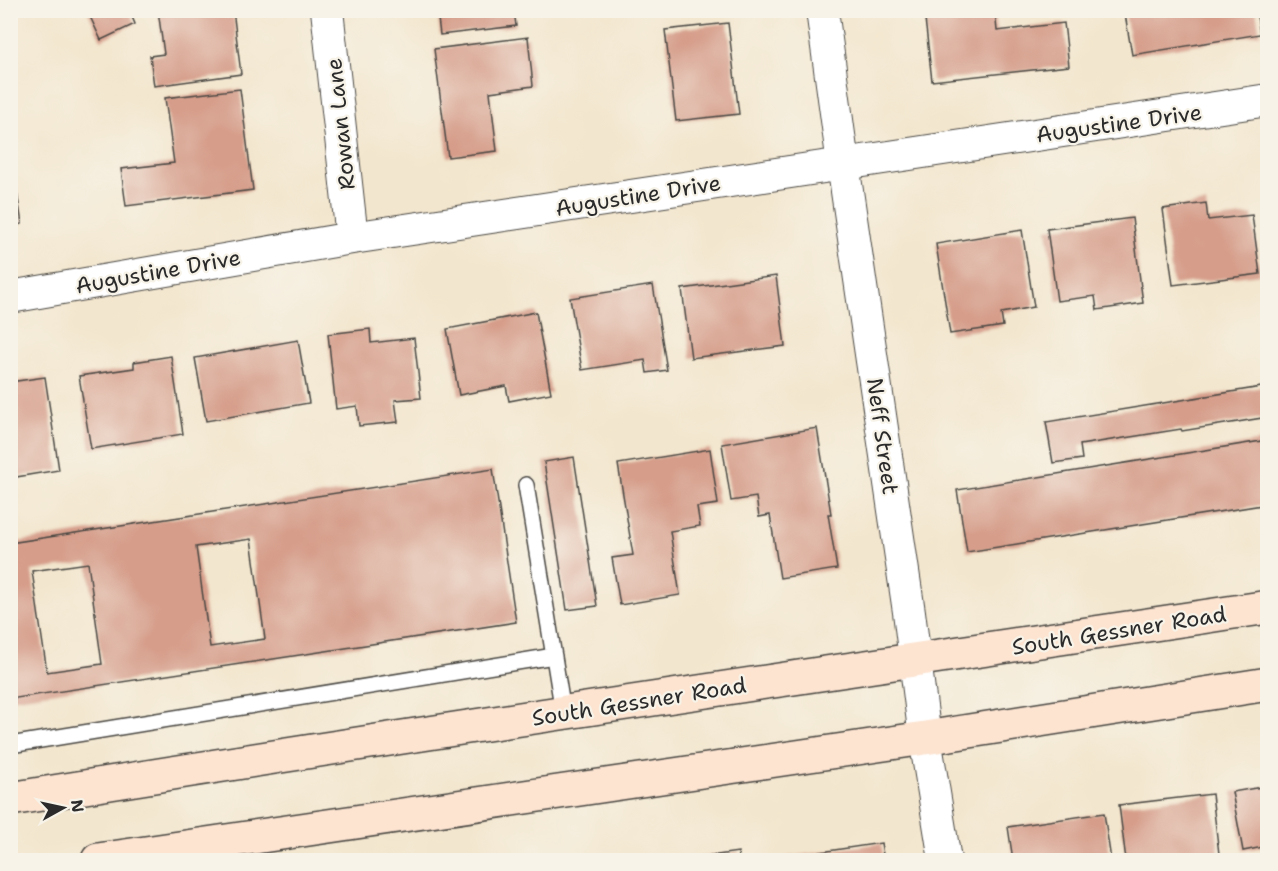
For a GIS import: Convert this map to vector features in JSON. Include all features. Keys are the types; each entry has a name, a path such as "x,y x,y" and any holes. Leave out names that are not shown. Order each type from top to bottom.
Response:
{"main road":[{"name":"South Gessner Road","path":"10,799 562,712 1268,607"},
{"path":"98,861 925,738 1268,684"}],"street":[{"name":"Rowan Lane","path":"327,10 352,238"},
{"name":"Neff Street","path":"822,10 916,660 925,738 945,861"},
{"name":"Augustine Drive","path":"10,297 352,238 1268,100"}],"lane":[{"path":"526,485 562,712"},
{"path":"10,745 554,656"}],"building":[{"path":"87,10 129,10 135,24 101,40"},
{"path":"158,10 233,10 241,74 154,86 150,56 164,54"},
{"path":"437,10 514,10 516,26 440,35"},
{"path":"924,10 995,10 997,31 1064,23 1069,66 932,81"},
{"path":"1144,10 1256,10 1260,34 1132,55 1125,14"},
{"path":"728,23 739,114 676,121 665,30"},
{"path":"528,37 533,86 490,92 497,151 448,157 434,49"},
{"path":"240,89 253,190 126,206 121,169 174,163 165,98"},
{"path":"12,160 22,224 10,226 10,161"},
{"path":"1206,203 1208,220 1252,215 1260,274 1173,285 1163,209"},
{"path":"1132,218 1143,303 1097,310 1095,296 1057,301 1047,229"},
{"path":"1022,230 1034,307 1001,313 1003,326 950,334 936,244"},
{"path":"776,276 785,346 691,358 682,289"},
{"path":"653,285 667,370 647,373 645,360 582,370 570,298"},
{"path":"536,312 551,393 509,401 506,386 459,395 447,329"},
{"path":"370,329 371,343 414,338 421,398 395,400 398,422 359,426 357,406 336,409 328,334"},
{"path":"298,340 309,403 206,421 195,358"},
{"path":"171,356 183,434 91,449 79,376 134,368 134,362"},
{"path":"45,377 59,470 10,478 10,382"},
{"path":"1268,386 1268,417 1080,445 1082,459 1053,463 1046,422"},
{"path":"817,428 837,569 780,578 770,515 759,517 756,497 731,501 722,444"},
{"path":"1268,440 1268,504 967,552 957,490"},
{"path":"710,449 718,504 697,507 700,526 670,531 680,595 620,605 612,558 633,555 618,464"},
{"path":"574,457 597,606 567,610 544,462"},
{"path":"493,469 516,622 10,699 10,543","holes":["251,539 265,639 210,647 196,547","88,563 102,664 47,672 32,571"]},
{"path":"1268,786 1268,846 1243,851 1232,792"},
{"path":"1212,794 1219,854 1163,860 1126,860 1119,805"},
{"path":"1104,813 1111,860 1013,860 1008,827"},
{"path":"881,843 884,860 774,860 774,859"},
{"path":"738,852 739,860 689,860 689,859"}]}
